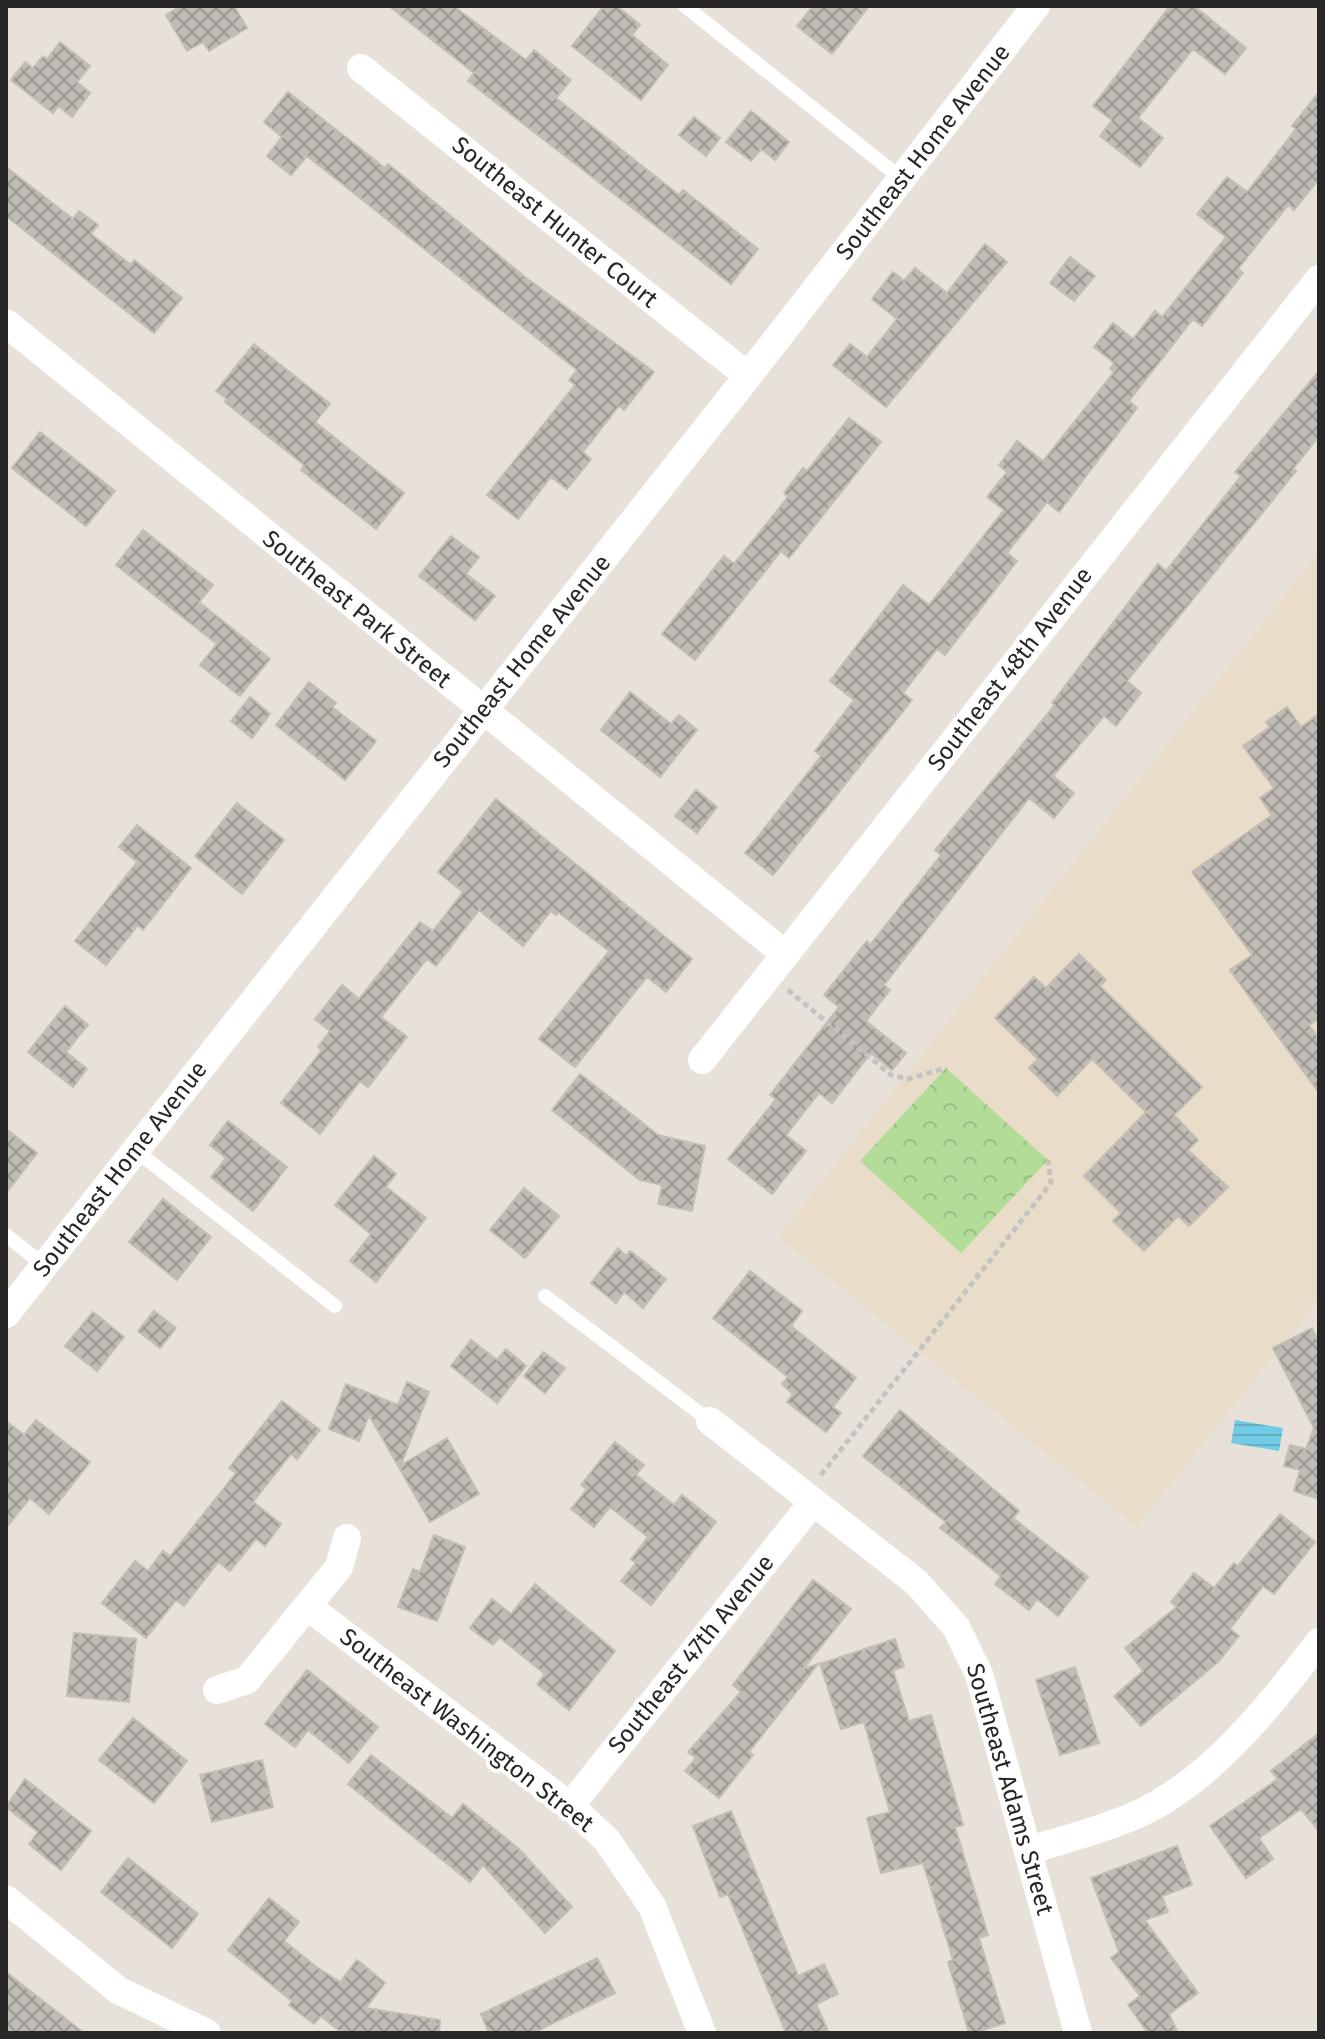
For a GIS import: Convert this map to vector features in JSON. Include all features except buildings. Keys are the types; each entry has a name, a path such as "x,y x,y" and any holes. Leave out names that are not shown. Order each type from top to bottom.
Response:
{"street":[{"name":"Southeast Home Avenue","path":"6,1314 748,376 1036,6"},
{"name":"Southeast Hunter Court","path":"361,68 748,376"},
{"name":"Southeast 48th Avenue","path":"702,1060 1319,279"},
{"name":"Southeast Park Street","path":"6,323 482,711 777,964"},
{"name":"Southeast Adams Street","path":"710,1421 916,1582 956,1627 979,1674 1078,2033"},
{"name":"Southeast 47th Avenue","path":"570,1806 806,1496"},
{"path":"217,1690 247,1680 339,1567 347,1538"},
{"name":"Southeast Washington Street","path":"307,1606 570,1806 606,1839 652,1906 702,2033"},
{"path":"1030,1850 1138,1814 1187,1782 1228,1751 1319,1642"},
{"path":"6,1899 118,1990 207,2033"}],"lane":[{"path":"685,6 902,179"},
{"path":"135,1150 335,1306"},
{"path":"6,1235 45,1266"},
{"path":"545,1296 710,1421"}],"path":[{"path":"777,964 891,1075 908,1079 946,1068"},
{"path":"806,1496 1051,1183 1048,1160"}],"shaded area":[{"path":"1319,552 1319,1299 1137,1527 778,1237"}],"green space":[{"path":"946,1068 1048,1160 961,1253 860,1161"}],"water":[{"path":"1235,1420 1283,1428 1279,1451 1231,1443"}]}
